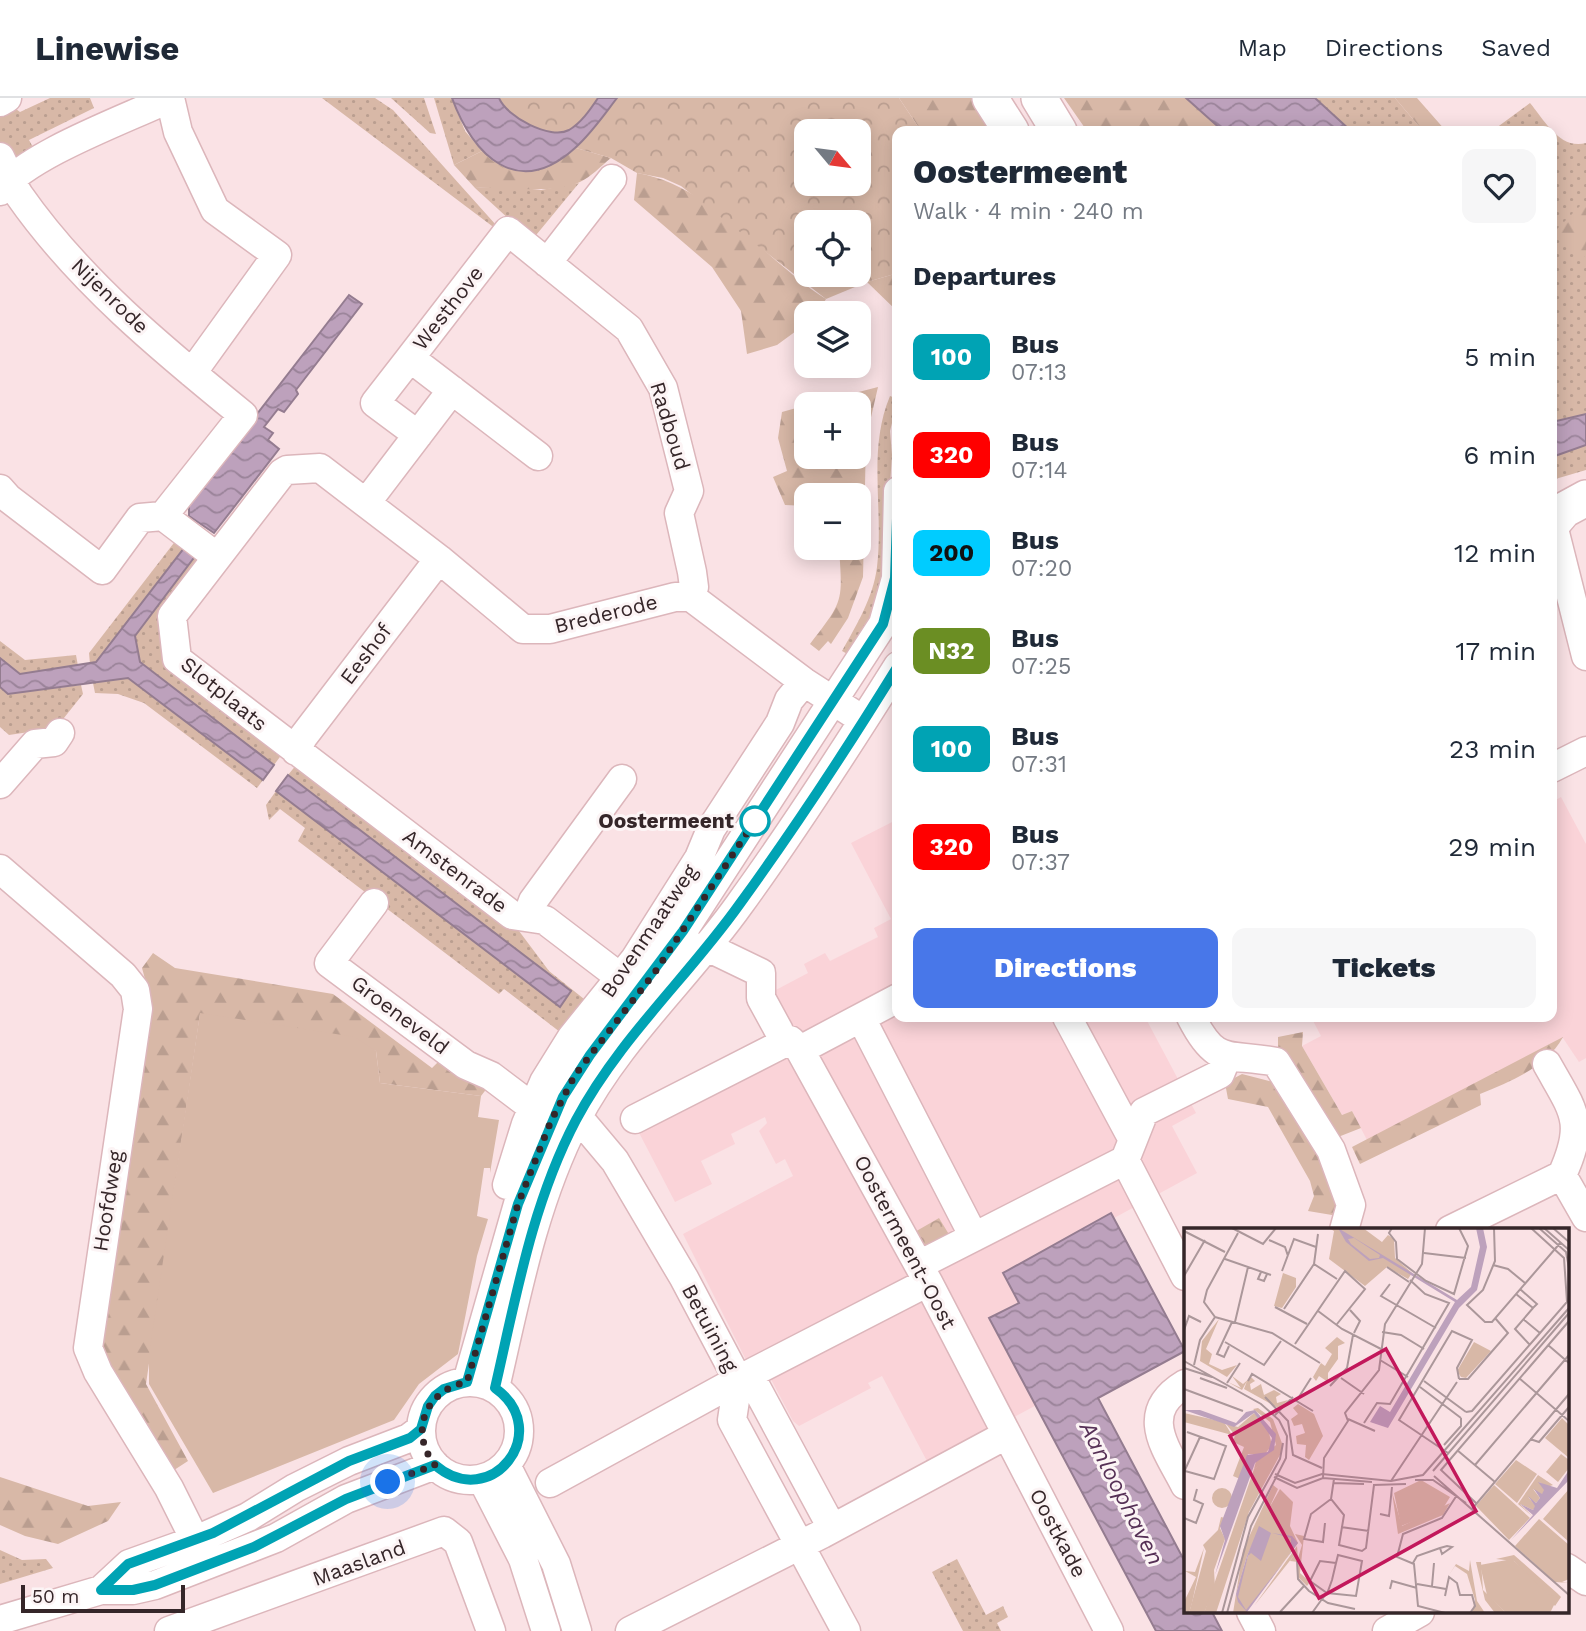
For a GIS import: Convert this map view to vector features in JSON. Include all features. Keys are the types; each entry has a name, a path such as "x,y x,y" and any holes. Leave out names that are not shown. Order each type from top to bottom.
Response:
{"main road":[{"path":"990,98 1008,126"},
{"path":"1039,98 1056,126"},
{"path":"1557,497 1586,490"},
{"path":"1557,518 1564,510 1586,498"},
{"path":"1557,523 1586,514"}],"street":[{"path":"0,102 8,98"},
{"path":"4,175 170,98 178,132 215,210 277,255 192,373"},
{"name":"Nijenrode","path":"4,175 79,269 192,373 243,415"},
{"path":"547,263 612,179"},
{"name":"Radboud","path":"508,231 629,329 663,388 688,491 678,513 692,572 694,587 691,597"},
{"name":"Westhove","path":"508,231 410,358 538,456"},
{"path":"410,358 375,403 418,435"},
{"path":"366,503 452,390"},
{"name":"Slotplaats","path":"243,415 191,538 172,617 176,655 296,751"},
{"name":"Slotplaats","path":"191,538 284,472 314,467 323,470"},
{"name":"Brederode","path":"323,470 439,559 523,629 550,629 675,597 691,597"},
{"path":"0,489 102,570 140,518 191,538"},
{"path":"1557,542 1586,656"},
{"name":"Eeshof","path":"296,751 303,737 439,559"},
{"name":"Bovenmaatweg","path":"467,1382 518,1204 563,1097 590,1055 683,931 834,701 891,627 892,595"},
{"path":"691,597 804,682 863,720"},
{"path":"495,1388 531,1236 553,1171 578,1117 617,1055 739,906 892,675"},
{"name":"Bovenmaatweg","path":"495,1226 533,1107 572,1037 621,978 699,859 711,830 780,723 789,700 804,682"},
{"path":"4,771 35,744 54,742 60,733"},
{"name":"Amstenrade","path":"296,751 512,915 545,920 621,978"},
{"path":"1557,766 1584,758"},
{"path":"527,917 533,901 622,779"},
{"name":"Hoofdweg","path":"0,869 123,975 135,990 138,1009 88,1349 98,1372 166,1483 202,1552"},
{"name":"Groeneveld","path":"374,903 329,963 466,1065 491,1076 533,1107"},
{"name":"Oostermeent-Oost","path":"705,946 761,973 761,998 790,1041 923,1274 1006,1435"},
{"path":"635,1119 790,1041 860,1018 892,1001"},
{"path":"860,1018 974,1237"},
{"path":"1069,1022 1184,1274"},
{"path":"1194,1022 1206,1045 1227,1057 1276,1062 1331,1150 1351,1205 1345,1228"},
{"path":"550,1483 923,1274 974,1237 1019,1214 1128,1149 1144,1112 1220,1074 1227,1057"},
{"path":"1454,1228 1562,1175 1574,1151 1579,1131 1574,1113 1547,1064"},
{"name":"Betuining","path":"578,1117 615,1161 743,1377 732,1420 846,1631"},
{"path":"1562,1175 1586,1217"},
{"path":"743,1377 832,1528"},
{"path":"467,1382 495,1388 507,1398 518,1420 518,1444 494,1472 460,1479 435,1465 424,1448 421,1429 428,1406 435,1396 444,1389 467,1382"},
{"path":"1184,1385 1168,1396 1157,1418 1159,1435 1184,1483"},
{"path":"202,1552 247,1517 295,1488 349,1461 410,1438 421,1429"},
{"path":"630,1631 800,1545 1006,1435"},
{"name":"Oostkade","path":"1006,1435 1110,1631"},
{"path":"0,1620 38,1621 101,1590 128,1564 275,1538 346,1499 435,1465"},
{"path":"494,1472 546,1631"},
{"path":"494,1472 556,1564 577,1631"},
{"name":"Maasland","path":"169,1631 444,1531 458,1542 491,1631"},
{"path":"1568,1569 1586,1581"},
{"path":"1252,1614 1261,1631"},
{"path":"1387,1631 1417,1614"}],"shaded area":[{"path":"1561,797 1586,844 1586,1058 1579,1062 1563,1038 1367,1140 1352,1111 1342,1115 1302,1046 1321,1036 1314,1022 1557,1022 1557,799"},
{"path":"892,822 892,1022 1148,1022 1196,1113 1172,1126 1197,1173 1013,1273 1044,1401 928,1463 882,1376 868,1383 871,1388 799,1426 793,1421 762,1362 750,1368 683,1234 793,1176 785,1159 776,1164 759,1131 767,1123 765,1117 731,1134 735,1144 701,1161 712,1184 675,1202 635,1125 778,1052 772,992 808,973 804,964 825,953 830,961 878,937 874,928 891,919 851,843"}],"green space":[{"path":"50,98 90,98 94,108 29,140 36,153 17,162 0,143 0,115 12,106 20,112"},
{"path":"322,98 375,98 393,110 496,225 496,229"},
{"path":"391,98 424,98 436,134 430,133"},
{"path":"434,98 452,98 465,131 482,151 454,165"},
{"path":"452,98 899,98 918,126 892,126 892,275 871,281 871,210 794,210 794,274 681,186 663,178 637,173 611,158 576,148 541,170 514,172 489,158 470,136"},
{"path":"899,98 977,98 995,126 918,126"},
{"path":"1064,98 1186,98 1217,126 1084,126"},
{"path":"1315,98 1395,98 1419,126 1346,126"},
{"path":"1395,98 1417,98 1442,126 1419,126"},
{"path":"1530,103 1548,126 1499,126"},
{"path":"1557,135 1568,142 1586,143 1586,414 1557,421"},
{"path":"576,148 611,158 584,180 556,188 475,188 454,165 482,151 507,167 529,171 551,164"},
{"path":"637,173 664,180 689,192 736,226 794,276 794,287 809,287 826,299 794,301 794,333 777,345 747,354 741,311 712,267 634,200"},
{"path":"579,183 532,240 475,188 505,186 541,190"},
{"path":"1582,204 1586,208 1586,258 1557,234 1557,229"},
{"path":"892,275 892,306 871,286 871,281"},
{"path":"811,287 855,287 826,299"},
{"path":"878,387 871,417 871,392 859,392"},
{"path":"890,396 892,397 892,455 883,592 853,657 842,651 864,610 877,567 878,459 883,417"},
{"path":"794,409 794,469 865,469 865,483 794,483 794,505 785,505 773,477 787,471 778,438 782,412"},
{"path":"1586,445 1586,470 1557,479 1557,455"},
{"path":"180,535 188,543 96,662 90,664 89,653"},
{"path":"199,551 201,567 172,672 275,752 285,750 274,765 140,662 135,636"},
{"path":"840,560 863,560 863,577 848,618 831,644 828,641 819,651 810,644 835,609 841,580"},
{"path":"0,641 25,660 76,655 78,666 20,674 0,658"},
{"path":"128,678 263,780 257,788 144,703 118,694 95,693 93,683"},
{"path":"81,685 83,694 56,728 9,735 0,727 0,687 8,694"},
{"path":"297,764 303,773 391,840 417,851 412,858 487,914 516,927 549,971 584,999 560,1032 504,989 499,994 298,841 305,828 280,809 269,820 266,805 276,791 560,1006 571,992 288,775"},
{"path":"153,953 175,968 333,994 432,1068 442,1058 491,1083 481,1096 380,1083 376,1051 200,1014 146,1384 188,1461 168,1474 99,1351 148,990 142,968"},
{"path":"200,1013 355,1037 376,1051 380,1083 481,1096 478,1117 499,1120 490,1173 490,1168 484,1168 477,1216 488,1219 477,1256 458,1354 419,1384 394,1420 213,1493 149,1384 149,1355"},
{"path":"1303,1032 1302,1046 1342,1115 1352,1111 1361,1128 1333,1139 1278,1050 1278,1037"},
{"path":"1563,1037 1547,1057 1527,1072 1480,1094 1481,1105 1360,1164 1352,1147"},
{"path":"1242,1074 1285,1085 1350,1218 1308,1211 1314,1196 1310,1181 1268,1107 1228,1099 1225,1083"},
{"path":"939,1218 953,1241 926,1256 913,1233"},
{"path":"0,1477 88,1506 121,1502 108,1521 58,1544 25,1536 0,1525"},
{"path":"0,1550 22,1560 46,1559 53,1568 0,1584"},
{"path":"957,1559 986,1615 1003,1606 1008,1617 997,1623 1001,1631 963,1631 932,1572"}],"water":[{"path":"452,98 499,98 511,112 530,125 551,132 561,132 577,124 598,98 617,98 575,148 554,163 535,170 517,170 500,164 485,153 472,138"},
{"path":"1186,98 1315,98 1346,126 1217,126"},
{"path":"349,295 362,304 296,390 298,394 284,412 278,409 264,427 273,433 268,440 279,449 214,533 189,516 189,502"},
{"path":"1586,414 1586,445 1557,455 1557,421"},
{"path":"188,543 199,551 135,636 140,662 274,765 263,780 128,678 8,694 0,687 0,658 20,674 96,662"},
{"path":"288,775 571,991 560,1007 276,791"},
{"name":"Aanloophaven","path":"1111,1213 1184,1352 1098,1398 1184,1560 1184,1614 1213,1614 1222,1631 1156,1631 989,1318 1019,1303 1003,1273"}],"bus line":[{"name":"100","path":"892,596 883,624 813,734 655,972 575,1075 563,1097 518,1204 467,1382 455,1384 435,1396 423,1417 421,1429 410,1438 349,1461 213,1533 128,1564 101,1590 133,1590 155,1585 275,1538 346,1499 409,1473 435,1465 446,1474 475,1480 491,1475 506,1465 518,1444 518,1420 507,1398 495,1388 527,1246 553,1171 573,1125 617,1055 739,906 892,675"}],"place":[{"name":"Oostermeent","path":"755,821"}],"route":[{"path":"388,1482 435,1465 424,1448 421,1429 423,1417 435,1396 455,1384 467,1382 518,1204 551,1121 575,1075 655,972 755,821"}]}
